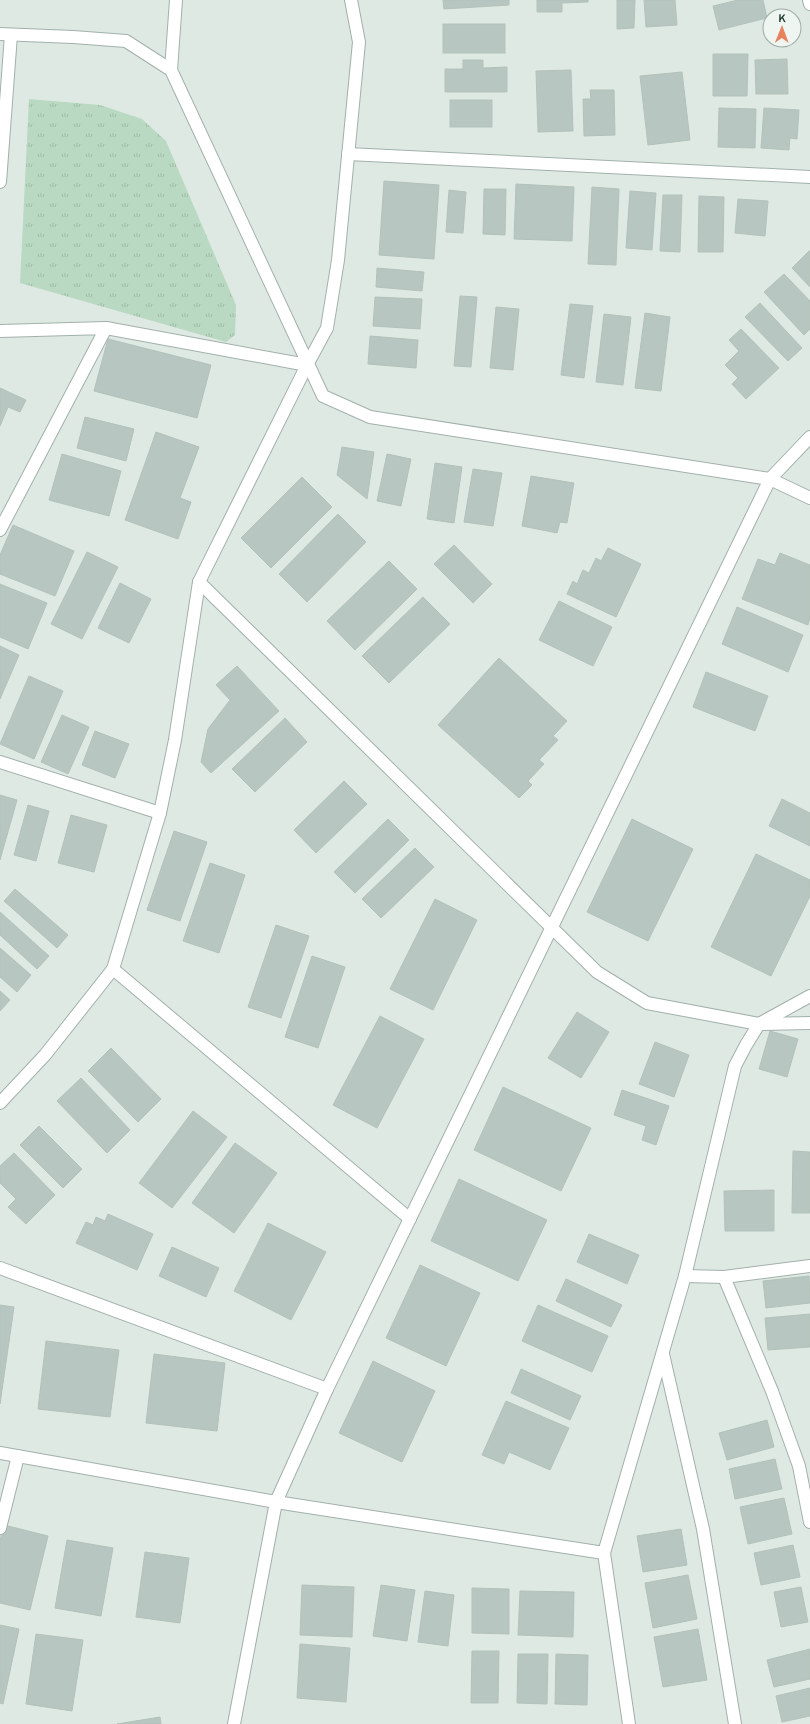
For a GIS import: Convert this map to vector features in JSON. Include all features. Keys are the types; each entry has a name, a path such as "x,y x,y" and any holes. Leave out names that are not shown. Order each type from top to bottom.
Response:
{"street":[{"path":"176,0 171,70 307,365 323,396 370,417 770,479 810,498"},
{"path":"0,1103 45,1055 113,969 160,813 175,740 199,582 307,365 327,328 338,260 359,42 351,0"},
{"path":"809,0 810,4"},
{"path":"0,182 6,34 126,40 171,70"},
{"path":"348,154 810,177"},
{"path":"0,332 106,328 307,365"},
{"path":"0,530 106,328"},
{"path":"234,1724 276,1502 327,1389 770,479 810,437"},
{"path":"199,582 597,972 648,1003 759,1024 810,1023"},
{"path":"0,762 160,813"},
{"path":"113,969 410,1219"},
{"path":"629,1724 604,1553 685,1276 735,1066 759,1024 810,996"},
{"path":"685,1276 724,1277 810,1266"},
{"path":"0,1268 327,1389"},
{"path":"724,1277 805,1465 810,1522"},
{"path":"662,1353 703,1529 735,1724"},
{"path":"0,1453 276,1502 604,1553"},
{"path":"0,1528 18,1456"}],"green space":[{"path":"29,99 100,105 142,119 166,141 236,305 235,335 226,342 20,283"}],"building":[{"path":"443,0 509,0 509,5 444,9"},
{"path":"537,0 588,0 588,2 562,3 562,12 537,12"},
{"path":"617,0 635,0 634,28 617,29"},
{"path":"644,0 675,0 677,25 646,27"},
{"path":"738,0 763,0 765,8 762,8 762,19 719,30 713,6"},
{"path":"443,24 505,24 505,53 443,53"},
{"path":"713,54 748,54 747,96 713,96"},
{"path":"787,59 788,94 756,94 755,60"},
{"path":"463,60 483,60 483,68 507,67 507,92 445,92 445,69 463,69"},
{"path":"571,70 573,131 538,132 536,71"},
{"path":"682,72 690,140 648,145 640,76"},
{"path":"590,90 614,90 615,135 584,136 583,99 591,99"},
{"path":"450,100 492,100 492,127 450,127"},
{"path":"719,108 756,109 755,148 718,147"},
{"path":"764,108 799,110 797,139 790,138 789,150 761,148"},
{"path":"384,181 439,185 434,259 379,255"},
{"path":"516,184 574,187 572,241 514,239"},
{"path":"592,187 619,189 616,265 588,264"},
{"path":"484,189 506,189 505,235 483,234"},
{"path":"449,190 466,192 463,233 446,232"},
{"path":"630,191 656,193 652,250 626,248"},
{"path":"663,195 682,195 680,252 660,251"},
{"path":"699,196 724,197 723,252 698,252"},
{"path":"738,199 768,201 765,236 735,233"},
{"path":"810,251 810,287 792,268"},
{"path":"377,268 424,272 422,291 376,287"},
{"path":"784,274 810,301 810,329 804,335 764,292"},
{"path":"460,296 477,297 471,367 454,366"},
{"path":"375,297 422,299 420,329 373,326"},
{"path":"760,303 802,348 788,361 745,317"},
{"path":"570,304 593,306 584,378 561,375"},
{"path":"496,307 519,309 513,370 490,368"},
{"path":"645,313 670,317 661,391 635,388"},
{"path":"604,314 631,317 623,385 596,382"},
{"path":"741,329 779,368 746,399 732,384 738,378 725,365 739,351 729,340"},
{"path":"370,336 418,340 416,368 368,364"},
{"path":"108,339 211,365 197,418 94,391"},
{"path":"0,388 26,400 20,412 8,407 0,426"},
{"path":"85,417 134,429 126,461 77,448"},
{"path":"156,432 199,447 180,498 191,502 178,539 125,520"},
{"path":"342,447 374,452 367,499 337,475"},
{"path":"62,454 121,471 109,516 49,500"},
{"path":"387,454 411,459 401,506 377,501"},
{"path":"435,463 462,467 454,523 427,519"},
{"path":"473,469 502,473 493,526 464,522"},
{"path":"531,476 574,483 567,523 560,522 557,533 522,526"},
{"path":"302,477 332,507 271,568 241,538"},
{"path":"338,514 366,542 307,602 279,574"},
{"path":"13,525 74,551 55,596 0,574 0,555"},
{"path":"454,545 492,584 473,603 434,564"},
{"path":"608,548 641,564 616,617 567,594 573,581 577,584 583,570 589,573 596,558 601,561"},
{"path":"87,552 118,567 82,639 51,624"},
{"path":"780,553 810,565 810,618 808,625 742,599 758,559 775,565"},
{"path":"389,561 417,589 355,650 327,621"},
{"path":"120,583 151,599 129,643 98,628"},
{"path":"0,584 47,603 28,649 0,637"},
{"path":"423,597 450,624 389,683 362,656"},
{"path":"559,601 612,627 593,666 539,640"},
{"path":"737,607 803,635 788,672 722,644"},
{"path":"0,646 19,655 0,699"},
{"path":"499,658 567,721 553,736 558,740 539,760 544,764 528,781 532,785 519,798 438,725"},
{"path":"237,666 279,711 211,773 201,762 208,729 230,700 216,685"},
{"path":"706,672 768,696 755,731 693,707"},
{"path":"29,676 63,691 34,759 0,744"},
{"path":"62,715 89,727 68,774 41,762"},
{"path":"285,718 307,742 255,792 232,769"},
{"path":"95,731 129,744 115,778 82,765"},
{"path":"344,781 367,804 316,853 294,830"},
{"path":"0,795 17,800 0,860"},
{"path":"782,799 810,813 810,846 769,826"},
{"path":"28,805 49,811 36,861 14,855"},
{"path":"71,815 107,825 94,872 58,863"},
{"path":"388,819 409,840 355,893 334,872"},
{"path":"632,819 693,849 648,941 587,912"},
{"path":"174,831 207,842 180,921 147,910"},
{"path":"415,848 434,867 381,918 362,899"},
{"path":"756,854 810,880 810,896 771,976 711,947"},
{"path":"210,863 245,875 219,953 183,941"},
{"path":"15,889 68,935 57,948 4,901"},
{"path":"435,899 477,920 433,1010 390,989"},
{"path":"0,912 49,956 37,969 0,935"},
{"path":"276,925 309,936 281,1018 248,1007"},
{"path":"0,948 31,975 17,992 0,977"},
{"path":"312,956 345,967 318,1048 285,1037"},
{"path":"0,991 10,1000 0,1011"},
{"path":"577,1012 609,1032 581,1078 548,1058"},
{"path":"380,1016 424,1039 377,1128 333,1105"},
{"path":"770,1031 798,1039 787,1077 759,1069"},
{"path":"655,1042 689,1055 674,1097 639,1084"},
{"path":"111,1048 161,1099 138,1122 88,1071"},
{"path":"81,1078 130,1130 107,1153 57,1101"},
{"path":"503,1087 591,1128 561,1191 474,1150"},
{"path":"622,1090 669,1106 656,1145 642,1140 646,1126 614,1115"},
{"path":"193,1111 227,1137 172,1208 139,1183"},
{"path":"39,1126 82,1169 63,1188 20,1145"},
{"path":"235,1143 277,1173 234,1233 192,1203"},
{"path":"793,1151 810,1152 810,1213 792,1213"},
{"path":"14,1153 55,1195 26,1224 8,1207 16,1199 0,1183 0,1166"},
{"path":"459,1179 547,1220 518,1281 431,1241"},
{"path":"774,1190 774,1231 725,1231 724,1191"},
{"path":"108,1214 153,1234 137,1270 76,1243 86,1222 93,1225 96,1217 105,1221"},
{"path":"268,1223 326,1252 291,1320 234,1291"},
{"path":"589,1234 639,1255 627,1284 577,1262"},
{"path":"172,1247 219,1268 206,1297 159,1276"},
{"path":"420,1265 480,1293 446,1366 386,1338"},
{"path":"809,1276 810,1303 766,1308 763,1281"},
{"path":"566,1279 622,1305 611,1327 556,1301"},
{"path":"0,1305 14,1307 0,1404"},
{"path":"538,1305 608,1336 592,1372 522,1341"},
{"path":"810,1314 810,1347 768,1350 765,1318"},
{"path":"46,1341 119,1350 110,1417 38,1409"},
{"path":"154,1354 225,1363 217,1431 146,1423"},
{"path":"373,1361 435,1391 402,1462 339,1433"},
{"path":"521,1369 581,1396 570,1420 511,1393"},
{"path":"506,1401 569,1428 550,1470 509,1452 504,1464 482,1455"},
{"path":"767,1420 774,1447 727,1460 719,1433"},
{"path":"775,1459 782,1489 735,1499 729,1469"},
{"path":"784,1498 792,1534 748,1544 740,1507"},
{"path":"4,1525 48,1536 30,1610 0,1603 0,1540"},
{"path":"681,1529 687,1565 643,1572 637,1536"},
{"path":"67,1540 113,1548 101,1616 55,1608"},
{"path":"793,1545 800,1577 761,1585 754,1553"},
{"path":"145,1552 189,1558 180,1623 136,1617"},
{"path":"688,1575 697,1619 653,1628 645,1583"},
{"path":"302,1585 354,1587 352,1637 300,1635"},
{"path":"381,1585 415,1590 407,1641 373,1636"},
{"path":"801,1587 808,1622 781,1627 774,1592"},
{"path":"472,1588 509,1589 509,1634 472,1633"},
{"path":"425,1591 454,1595 448,1646 418,1642"},
{"path":"520,1591 574,1592 573,1637 518,1635"},
{"path":"0,1625 19,1629 3,1704 0,1703"},
{"path":"698,1629 707,1680 663,1687 654,1637"},
{"path":"36,1634 83,1640 72,1711 26,1704"},
{"path":"300,1644 350,1648 346,1702 297,1698"},
{"path":"810,1649 810,1679 774,1687 767,1660"},
{"path":"472,1651 499,1651 498,1703 471,1703"},
{"path":"518,1654 548,1654 547,1704 517,1703"},
{"path":"556,1654 588,1655 587,1705 555,1704"},
{"path":"810,1688 810,1716 782,1722 776,1696"},
{"path":"160,1717 161,1724 117,1724"}]}
